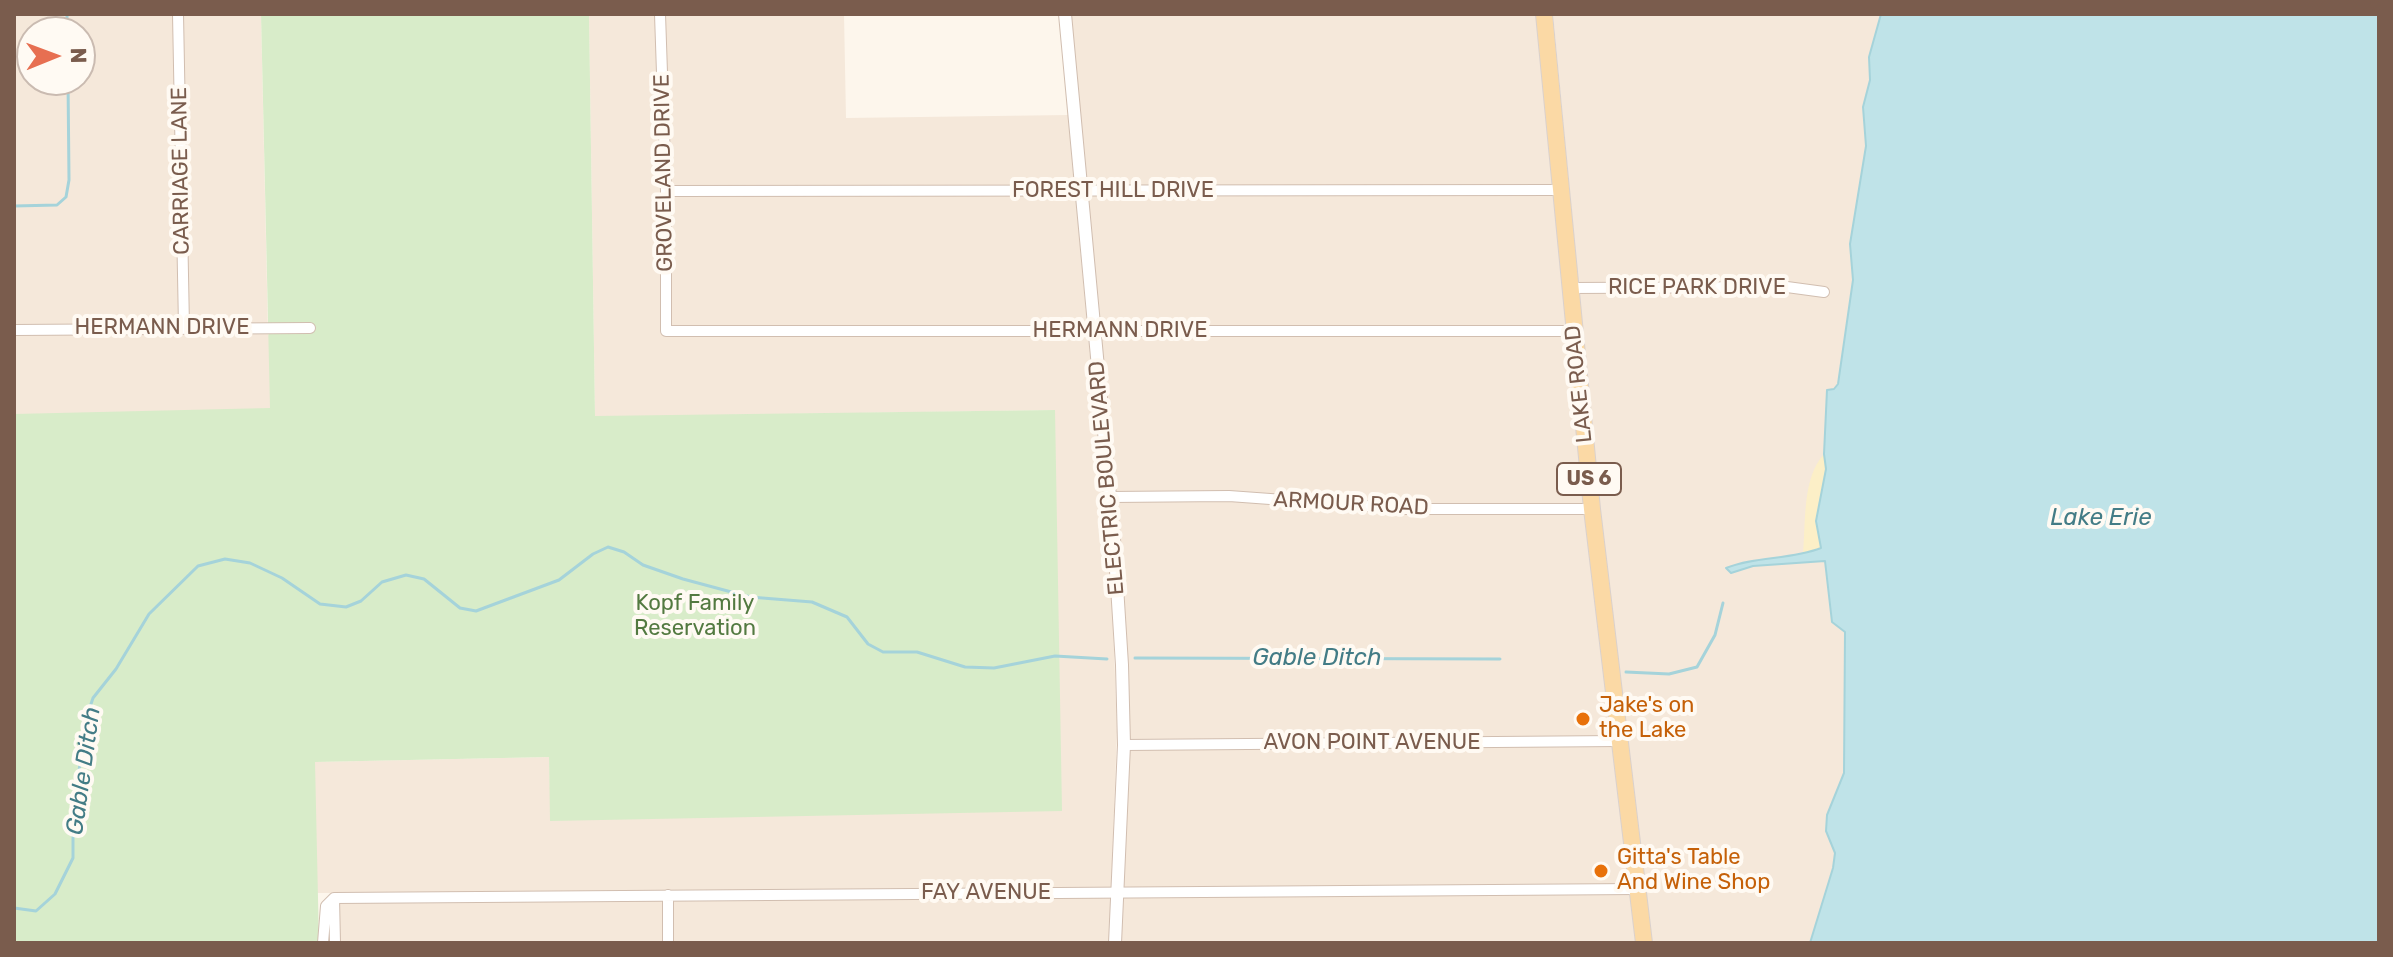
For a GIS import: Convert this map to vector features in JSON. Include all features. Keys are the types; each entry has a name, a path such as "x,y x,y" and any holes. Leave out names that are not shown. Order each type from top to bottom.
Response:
{"main road":[{"name":"LAKE ROAD","path":"1544,14 1592,509 1644,943"}],"street":[{"name":"CARRIAGE LANE","path":"178,14 184,327"},
{"name":"GROVELAND DRIVE","path":"660,14 666,191 666,331"},
{"name":"ELECTRIC BOULEVARD","path":"1065,14 1110,497 1122,665 1124,745 1115,943"},
{"name":"FOREST HILL DRIVE","path":"666,191 1560,190"},
{"name":"RICE PARK DRIVE","path":"1570,288 1787,287 1824,292"},
{"name":"HERMANN DRIVE","path":"14,330 310,328"},
{"name":"HERMANN DRIVE","path":"666,331 1574,331"},
{"name":"ARMOUR ROAD","path":"1110,497 1229,496 1407,509 1592,509"},
{"name":"AVON POINT AVENUE","path":"1124,745 1619,741"},
{"name":"FAY AVENUE","path":"334,898 1637,889"},
{"path":"668,895 668,943"},
{"path":"323,943 326,906 334,898"},
{"path":"334,898 335,943"}],"shaded area":[{"path":"14,14 261,14 268,334 342,482 14,486"},
{"path":"589,14 844,14 846,118 1068,115 1112,595 1117,732 1109,943 337,943 337,893 316,893 314,762 549,757 551,821 1055,410 595,417"},
{"path":"1070,14 1537,14 1583,494 1636,943 1120,943 1129,762"},
{"path":"1553,14 1881,14 1869,57 1870,80 1863,107 1866,146 1850,244 1853,280 1838,384 1827,391 1826,469 1816,521 1839,627 1845,632 1847,647 1844,667 1844,773 1827,815 1826,831 1835,852 1833,868 1810,943 1652,943 1604,553"}],"green space":[{"name":"Kopf Family Reservation","path":"261,14 589,14 595,416 1055,410 1062,811 550,821 549,757 315,762 319,943 14,943 14,414 270,408"}],"sand":[{"path":"1824,454 1826,469 1816,521 1821,548 1803,554 1808,488"}],"water":[{"name":"Lake Erie","path":"1881,14 2379,14 2379,943 1810,943 1835,853 1826,831 1827,815 1844,773 1845,632 1832,622 1825,561 1753,566 1731,573 1726,568 1821,548 1816,521 1826,469 1827,390 1834,389 1838,384 1853,280 1850,244 1866,146 1863,107 1870,80 1869,57"}],"waterway":[{"path":"14,206 57,205 66,197 69,180 68,96"},
{"name":"Gable Ditch","path":"14,908 36,911 55,894 73,858 73,816 86,719 93,698 116,669 149,614 198,566 225,559 250,563 282,578 320,604 346,607 361,601 382,582 406,575 424,579 460,608 476,611 559,580 593,554 608,547 624,552 643,565 683,579 750,597 812,602 847,617 868,644 883,652 917,652 965,667 994,668 1055,656 1107,659"},
{"name":"Gable Ditch","path":"1626,672 1669,674 1697,667 1715,635 1723,603"},
{"name":"Gable Ditch","path":"1135,658 1500,659"}],"place":[{"name":"Jake's on the Lake","path":"1583,719"},
{"name":"Gitta's Table And Wine Shop","path":"1601,871"}]}
